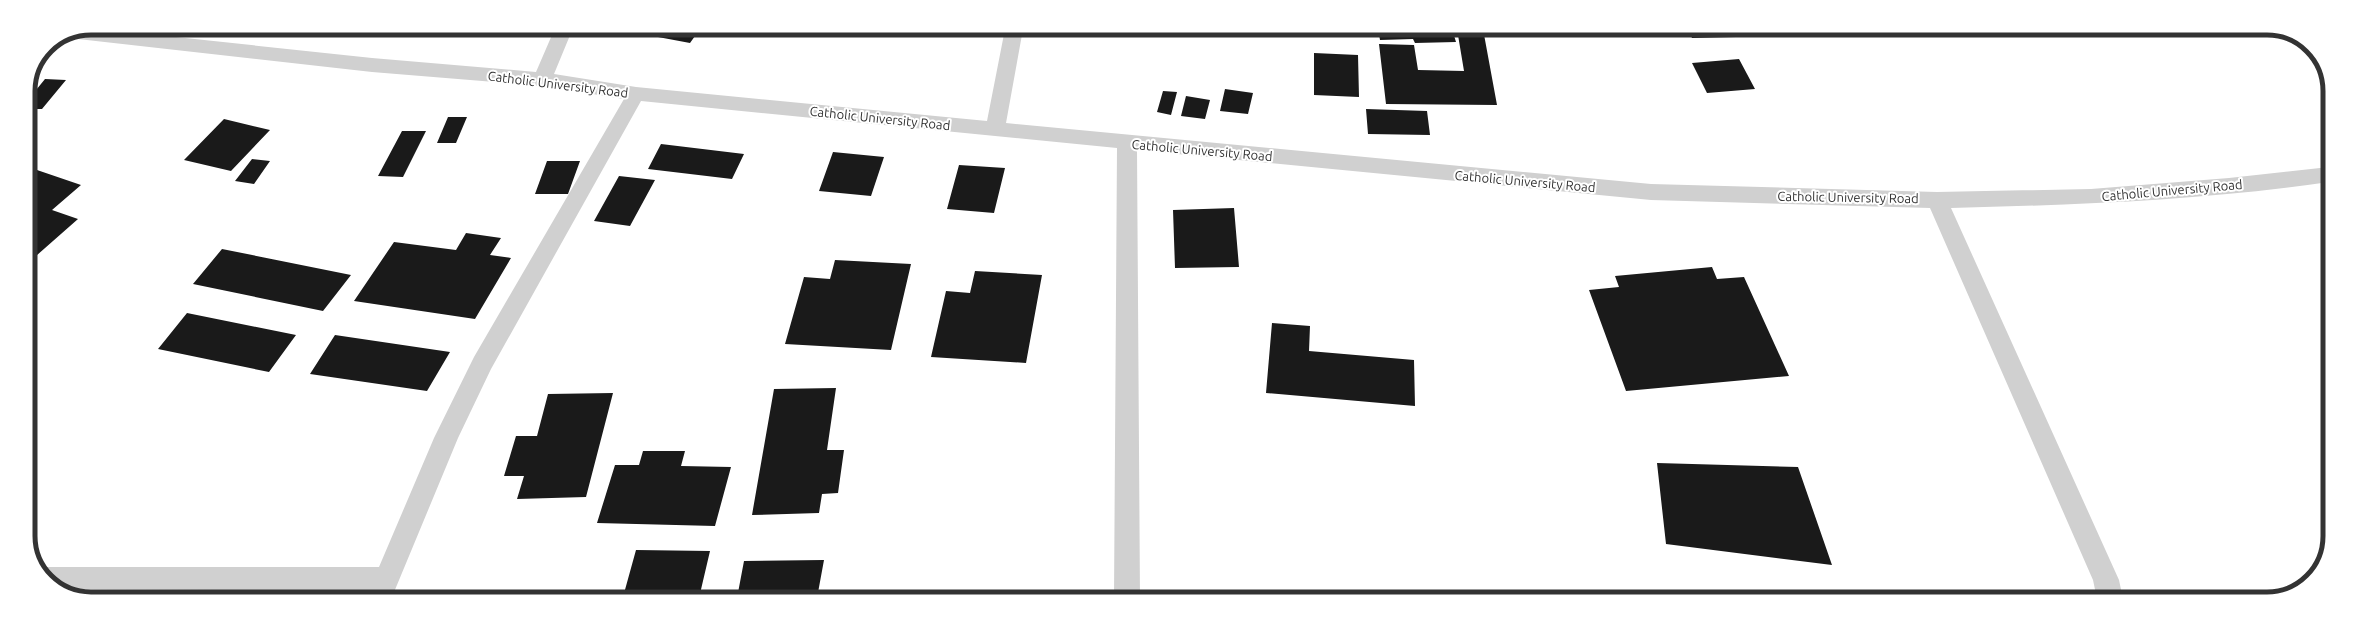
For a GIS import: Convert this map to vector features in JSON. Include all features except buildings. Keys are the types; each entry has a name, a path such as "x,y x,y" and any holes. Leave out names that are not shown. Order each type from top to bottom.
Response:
{"street":[{"name":"Catholic University Road","path":"96,35 372,65 542,79 636,94 1127,143 1651,192 1937,200 2091,197 2229,186 2323,176"},
{"path":"542,79 561,35"},
{"path":"995,130 1013,35"},
{"path":"54,577 383,588 446,438 482,364 636,94"},
{"path":"1127,143 1127,592"},
{"path":"1937,200 2106,580 2109,592"}]}
